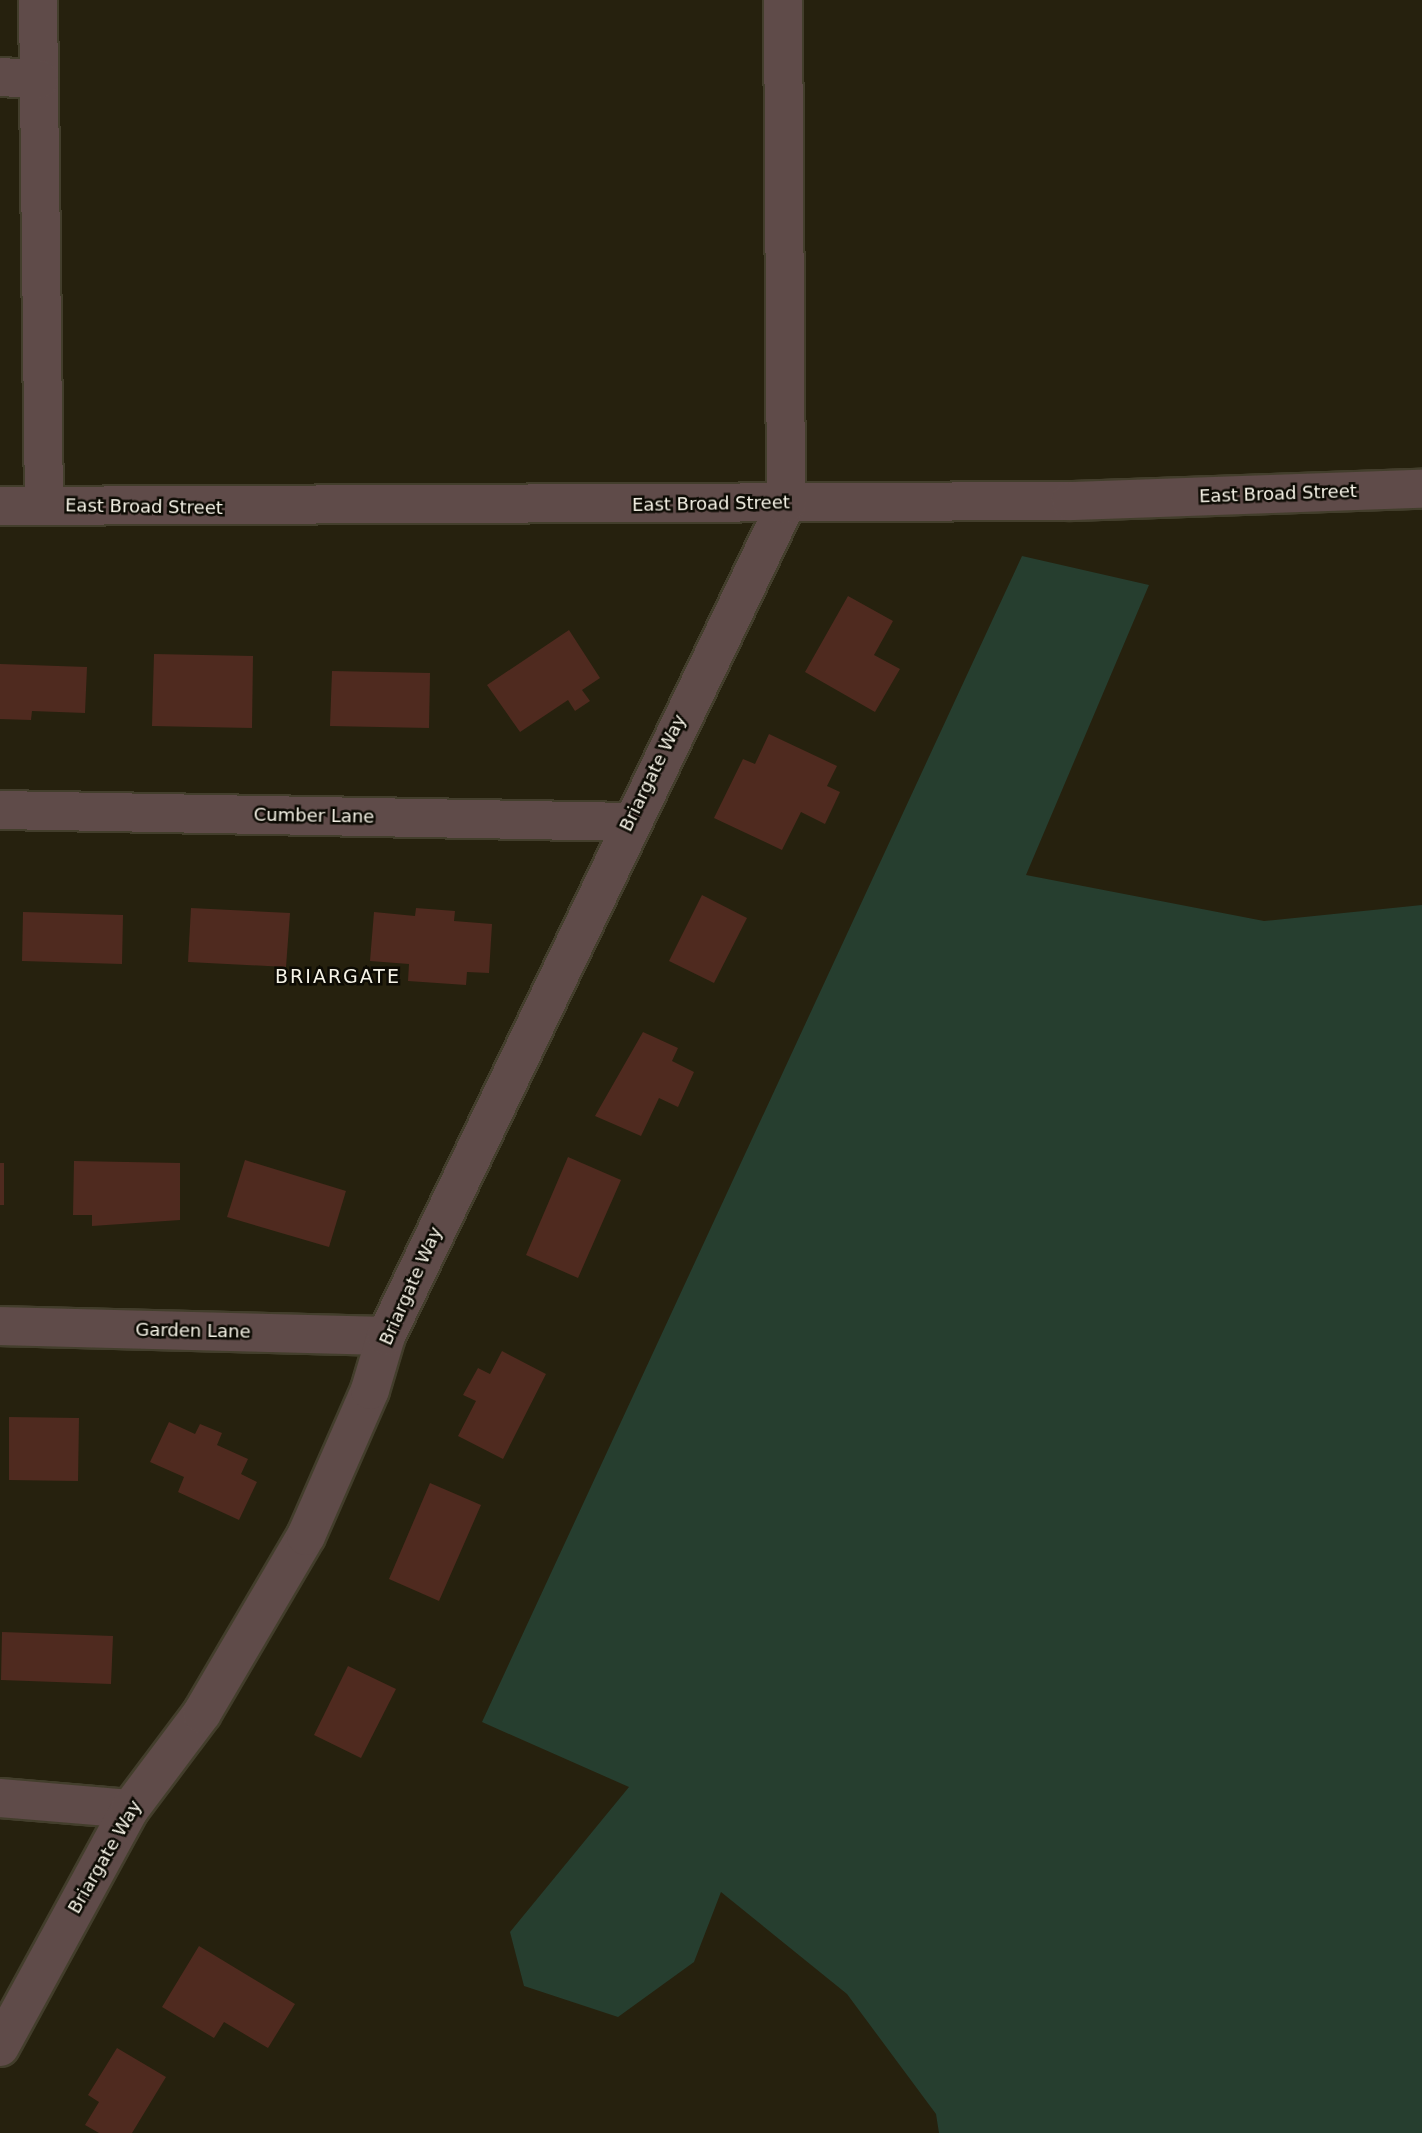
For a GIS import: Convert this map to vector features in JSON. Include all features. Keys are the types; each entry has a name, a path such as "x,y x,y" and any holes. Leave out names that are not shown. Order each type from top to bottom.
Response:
{"street":[{"path":"38,0 44,506"},
{"path":"783,0 786,504"},
{"path":"0,77 39,79"},
{"name":"East Broad Street","path":"0,506 786,504 1422,489"},
{"name":"Briargate Way","path":"0,2047 130,1809 202,1713 306,1536 370,1390 386,1336 629,822 786,504"},
{"name":"Cumber Lane","path":"0,810 629,822"},
{"name":"Garden Lane","path":"0,1326 386,1336"},
{"path":"0,1798 130,1809"}],"green space":[{"path":"1022,556 1149,585 1026,875 1264,921 1422,905 1422,2133 939,2133 936,2114 847,1994 721,1892 694,1962 618,2017 524,1986 510,1932 629,1787 482,1722"}],"building":[{"path":"848,596 893,621 874,655 900,669 875,712 805,672"},
{"path":"569,630 600,678 582,690 590,701 575,711 568,700 520,732 487,685"},
{"path":"154,654 253,656 252,728 152,726"},
{"path":"0,664 87,667 85,713 32,711 31,720 0,719"},
{"path":"332,671 430,673 429,728 330,726"},
{"path":"769,734 837,766 827,786 840,792 825,824 801,812 782,850 714,818 743,759 755,764"},
{"path":"702,895 747,918 714,983 669,961"},
{"path":"191,908 290,913 286,967 188,962"},
{"path":"416,908 455,911 454,921 492,924 489,973 467,972 466,985 408,981 409,964 370,961 374,912 415,916"},
{"path":"23,912 123,915 122,964 22,961"},
{"path":"643,1032 678,1048 672,1061 694,1072 678,1107 659,1098 641,1136 595,1116"},
{"path":"568,1157 621,1180 578,1278 526,1255"},
{"path":"245,1160 346,1191 329,1247 227,1217"},
{"path":"74,1161 180,1163 180,1220 92,1226 92,1215 73,1215"},
{"path":"0,1163 4,1163 4,1205 0,1205"},
{"path":"502,1351 546,1374 503,1459 458,1436 476,1401 463,1395 478,1368 490,1374"},
{"path":"9,1417 79,1418 78,1481 9,1480"},
{"path":"169,1422 195,1434 200,1424 222,1433 217,1445 248,1459 241,1474 257,1482 239,1520 178,1492 184,1477 150,1462"},
{"path":"430,1483 481,1505 439,1601 389,1579"},
{"path":"2,1632 113,1636 111,1684 1,1680"},
{"path":"348,1666 396,1689 361,1758 314,1735"},
{"path":"199,1946 295,2004 268,2048 224,2022 214,2038 162,2007"},
{"path":"117,2048 166,2077 132,2133 99,2133 85,2125 99,2102 88,2095"}],"district":[{"name":"BRIARGATE","path":"338,977"}]}
